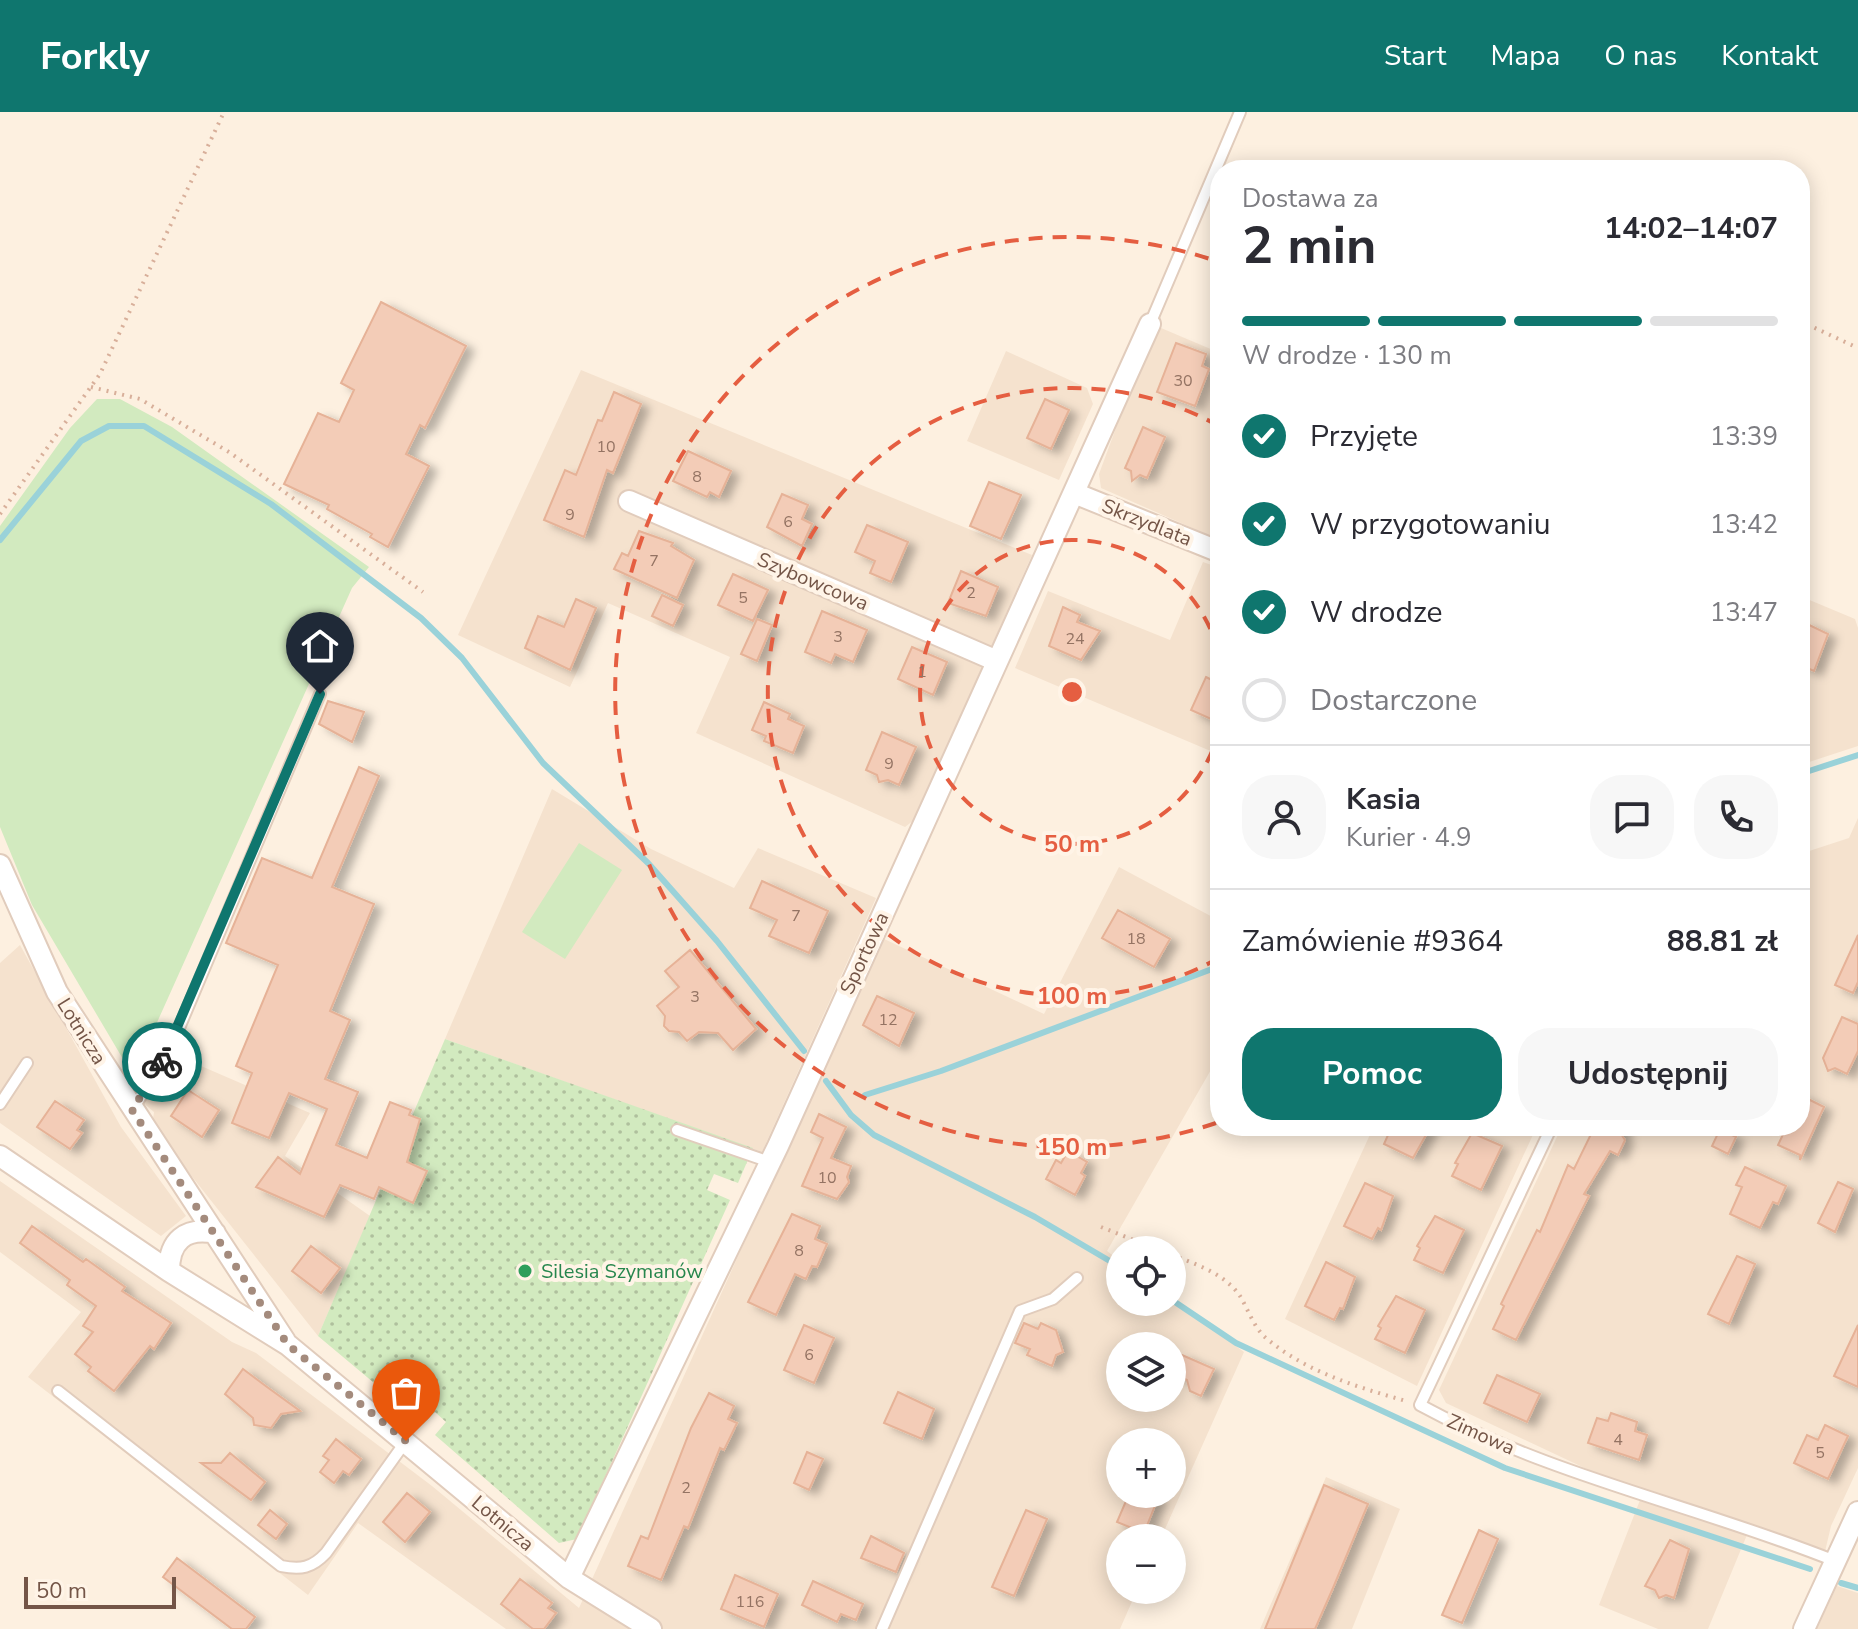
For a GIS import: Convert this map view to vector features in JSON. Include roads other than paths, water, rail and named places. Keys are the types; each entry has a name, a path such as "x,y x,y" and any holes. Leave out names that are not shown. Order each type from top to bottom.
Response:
{"street":[{"name":"Sportowa","path":"569,1578 770,1162 1150,324"},
{"name":"Skrzydlata","path":"1074,493 1210,548"},
{"name":"Szybowcowa","path":"629,501 997,661"},
{"name":"Lotnicza","path":"0,865 57,992 288,1345"},
{"name":"Lotnicza","path":"0,1156 169,1271 288,1345 569,1578 651,1629"},
{"path":"169,1271 172,1248 178,1239 200,1230 215,1233"},
{"path":"1804,1629 1858,1512"}],"lane":[{"path":"1220,160 1240,112"},
{"path":"1150,324 1210,183"},
{"path":"132,1110 171,1047 320,694"},
{"path":"0,1104 27,1063"},
{"path":"677,1130 770,1162"},
{"name":"Zimowa","path":"1547,1136 1420,1405 1468,1431 1529,1455 1835,1561"},
{"path":"882,1629 1020,1311 1053,1299 1077,1278"},
{"path":"58,1391 281,1566 297,1569 317,1563 326,1553 406,1441"}],"waterway":[{"path":"0,540 81,441 109,426 144,426 271,504 421,618 462,658 543,763 648,863 717,941 804,1051"},
{"path":"1810,771 1858,755"},
{"path":"865,1095 941,1071 1210,970"},
{"path":"826,1081 851,1115 874,1135 1035,1217 1106,1259"},
{"path":"1186,1309 1236,1343 1505,1468 1810,1569"},
{"path":"1841,1583 1858,1588"}],"place":[{"name":"Silesia Szymanów","path":"525,1271"}]}
